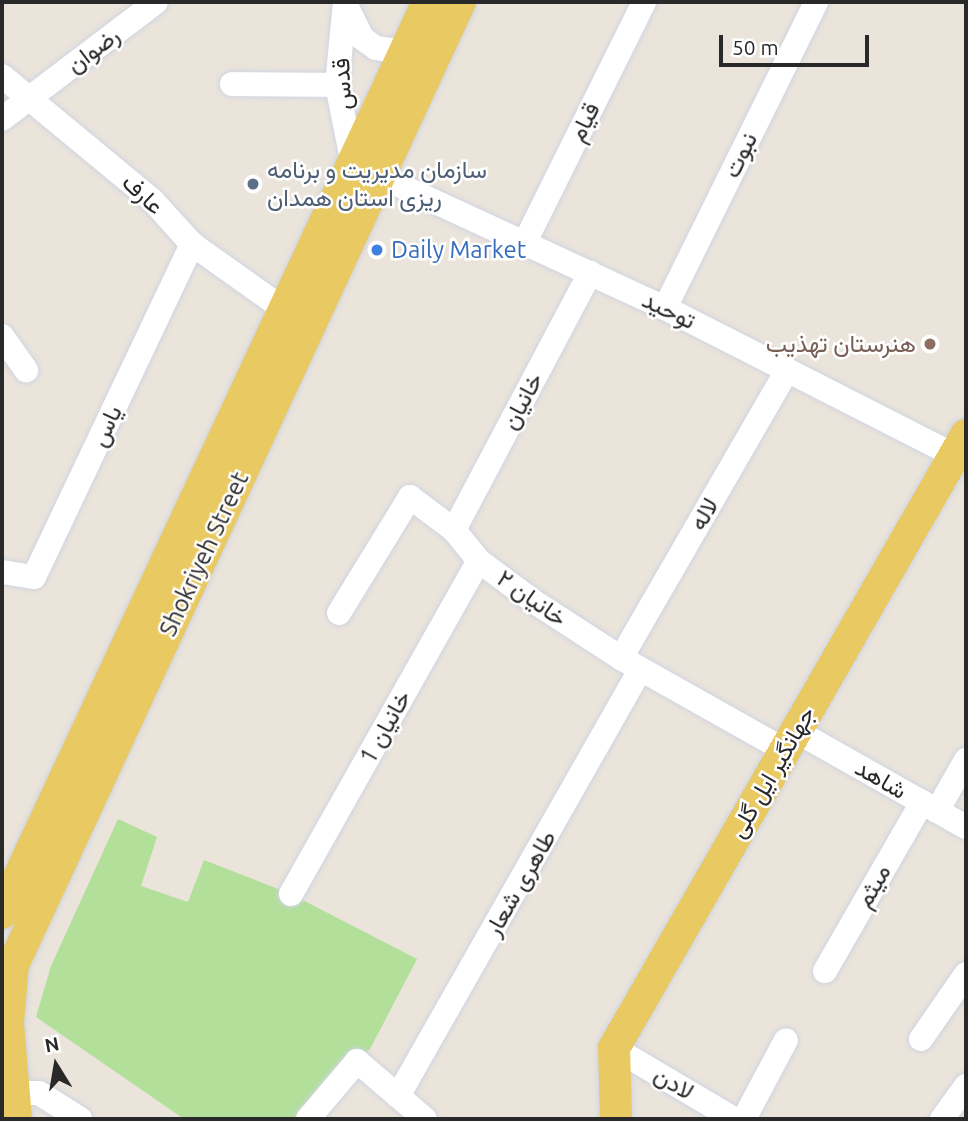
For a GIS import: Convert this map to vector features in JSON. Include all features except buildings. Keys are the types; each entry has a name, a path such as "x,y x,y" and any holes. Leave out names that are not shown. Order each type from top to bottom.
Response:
{"main road":[{"name":"Shokriyeh Street","path":"15,1106 7,972 366,170 404,52 428,2"},
{"name":"Shokriyeh Street","path":"2,913 285,310 460,2"},
{"name":"جهانگیر ایل گلی","path":"614,1048 790,740 959,457"},
{"path":"614,1048 616,1119"}],"street":[{"name":"رضوان","path":"2,119 156,2"},
{"name":"قدس","path":"345,2 362,38 376,48 404,52"},
{"name":"قدس","path":"345,2 337,85 366,170"},
{"name":"قیام","path":"525,242 644,2"},
{"name":"نبوت","path":"665,308 816,2"},
{"name":"عارف","path":"2,76 152,200 192,244 285,310"},
{"path":"232,83 337,85"},
{"name":"توحید","path":"366,170 665,308 959,457"},
{"name":"یاس","path":"2,572 34,577 192,244"},
{"name":"خانیان","path":"454,530 590,272"},
{"path":"2,336 26,370"},
{"name":"لاله","path":"631,664 787,370"},
{"name":"خانیان ۲","path":"340,613 410,496 454,530 479,561 631,664 790,740"},
{"name":"خانیان 1","path":"291,894 479,561"},
{"name":"طاهری شعار","path":"398,1096 631,664"},
{"name":"شاهد","path":"790,740 930,806 966,827"},
{"name":"میثم","path":"825,971 930,806 966,760"},
{"path":"921,1039 966,974"},
{"path":"744,1119 786,1040"},
{"name":"لادن","path":"614,1048 734,1119"},
{"path":"308,1119 357,1061 425,1119"},
{"path":"15,1106 38,1093 80,1119"},
{"path":"942,1119 964,1093"}],"green space":[{"path":"118,819 157,837 141,886 188,902 204,860 291,894 417,959 370,1049 297,1119 184,1119 36,1017 51,966"}],"place":[{"name":"سازمان مدیریت و برنامه ریزی استان همدان","path":"253,184"},
{"name":"Daily Market","path":"377,250"},
{"name":"هنرستان تهذیب","path":"930,344"}]}
